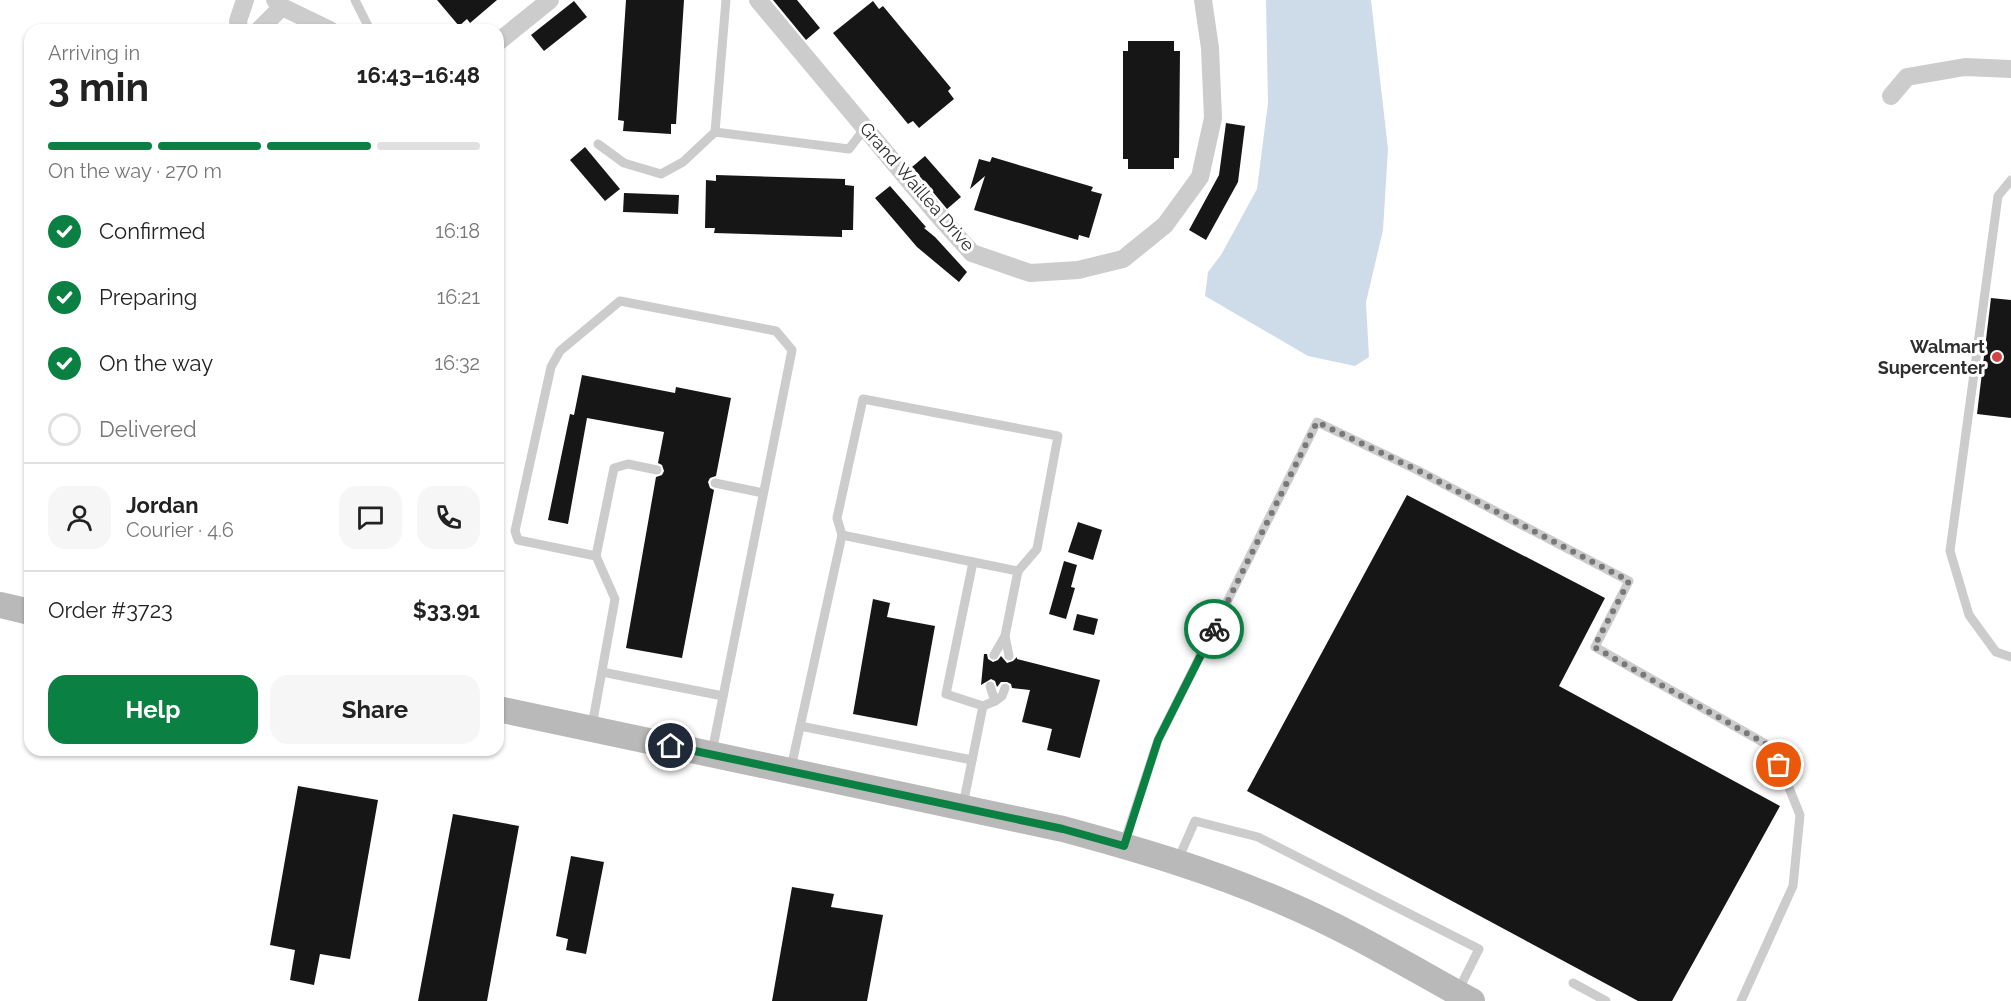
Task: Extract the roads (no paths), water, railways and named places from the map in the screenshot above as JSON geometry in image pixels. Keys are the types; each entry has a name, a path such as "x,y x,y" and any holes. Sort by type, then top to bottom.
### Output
{"main road":[{"path":"0,605 24,611"},
{"path":"504,710 1063,829 1124,846 1283,902 1365,941 1465,997"}],"street":[{"path":"504,37 550,0"},
{"name":"Grand Waillea Drive","path":"758,0 972,253 1030,273 1078,270 1123,259 1165,225 1200,177 1213,118 1210,48 1203,0"},
{"path":"244,1 258,24"},
{"path":"238,24 244,1"},
{"path":"264,24 279,3 319,24"},
{"path":"1891,96 1907,77 1965,67 2011,69"}],"lane":[{"path":"355,0 367,24"},
{"path":"598,144 624,163 661,174 683,162 715,132 726,0"},
{"path":"715,132 849,148 865,128"},
{"path":"2011,180 1998,196 1950,551 1969,615 1996,652 2011,657"},
{"path":"596,556 518,540 514,531 550,367 561,351 620,301 776,332 792,350 711,754"},
{"path":"790,771 842,535 837,518 863,399 1058,436 1037,549 1018,571 1005,636 994,655"},
{"path":"1124,846 1158,740 1317,422 1417,470 1629,581 1594,647 1773,748 1800,815 1793,886 1741,1001"},
{"path":"591,728 615,599 596,556 614,468 628,464 657,470"},
{"path":"715,483 763,493"},
{"path":"842,535 1018,571"},
{"path":"974,562 946,694 983,706 1002,696 1005,688"},
{"path":"1005,636 1010,656"},
{"path":"602,672 723,696"},
{"path":"990,686 994,701"},
{"path":"962,808 983,706"},
{"path":"800,726 972,760"},
{"path":"1177,863 1195,821 1258,837 1479,950 1465,997"},
{"path":"1573,983 1606,1001"}],"water":[{"path":"1266,0 1371,0 1388,149 1383,230 1366,302 1369,357 1355,366 1308,356 1205,296 1208,272 1221,255 1257,189 1268,103"}],"place":[{"name":"Walmart Supercenter","path":"1997,357"}]}
